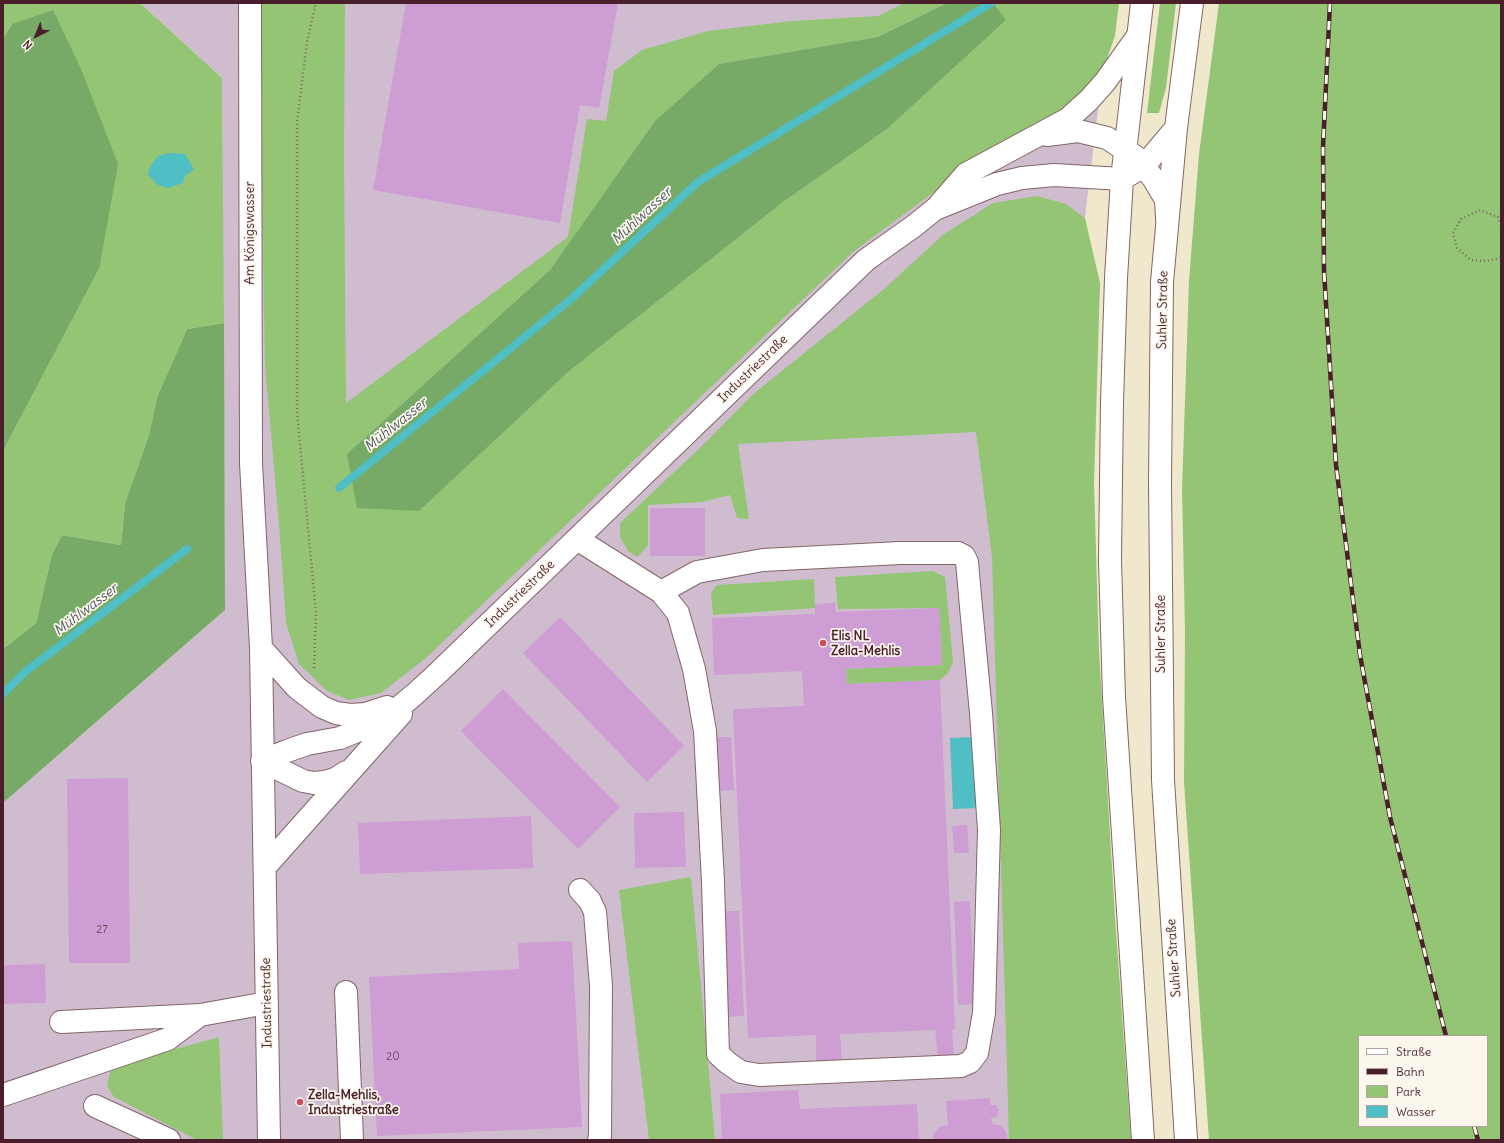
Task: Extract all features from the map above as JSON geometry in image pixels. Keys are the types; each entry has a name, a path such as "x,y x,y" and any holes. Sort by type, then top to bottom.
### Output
{"street":[{"name":"Am Königswasser","path":"250,3 250,463"},
{"path":"1142,3 1122,179 1116,278 1112,387 1110,560 1115,705 1143,1140"},
{"name":"Suhler Straße","path":"1186,1140 1162,780 1160,482 1162,282 1176,128 1192,3"},
{"path":"935,209 966,174 1068,119 1089,100 1105,82 1137,37"},
{"path":"1122,179 1144,166 1176,128"},
{"path":"1037,136 1078,131 1107,138 1136,157 1144,166 1166,200 1167,227"},
{"name":"Industriestraße","path":"262,761 307,744 340,738 367,727 397,709 439,672 866,260 935,209 997,184 1022,178 1054,175 1122,179"},
{"name":"Industriestraße","path":"250,463 260,648 269,1140"},
{"path":"577,539 661,592 678,613 694,669 705,731 713,882 718,1054 741,1072 759,1076 961,1066 970,1062 978,1053 984,1013 989,830 982,721 967,562 964,556 958,553 900,553 763,560 697,572 661,592"},
{"name":"Industriestraße","path":"260,648 297,688 311,700 336,713 350,715 366,714 393,704 419,688 439,672"},
{"name":"Industriestraße","path":"264,867 439,672"},
{"name":"Industriestraße","path":"262,761 303,781 314,783 335,779 354,768"},
{"path":"580,890 590,901 595,912 601,986 600,1136 598,1140"},
{"path":"346,992 352,1140"},
{"path":"61,1022 200,1015 267,1003"},
{"path":"3,1096 168,1039 200,1015"},
{"path":"95,1106 169,1140"}],"path":[{"path":"314,675 316,613 296,412 297,122 307,42 316,3"},
{"path":"1501,225 1498,217 1480,210 1461,219 1453,233 1457,248 1470,260 1486,261 1501,258"}],"shaded area":[{"path":"140,3 1111,3 1024,721 1043,1140 3,1140 3,803 225,610 222,78"}],"green space":[{"path":"3,3 140,3 222,78 224,323 187,329 157,397 149,435 125,503 121,545 62,535 52,554 36,623 3,649 3,451 99,269 12,24 3,39"},
{"path":"262,3 345,3 344,157 346,403 568,237 587,119 606,121 614,71 642,50 708,31 792,21 878,16 904,3 947,3 878,37 719,64 655,121 550,270 347,454 419,511 568,372 783,202 887,129 1006,20 993,3 1119,3 1115,36 1102,73 1071,113 980,158 853,252 426,658 381,693 349,700 327,691 299,664 286,623 265,366 260,88"},
{"path":"947,3 993,3 1006,20 887,129 783,202 568,372 419,511 357,508 347,454 550,270 655,121 719,64 878,37"},
{"path":"1160,3 1176,3 1166,88 1159,113 1147,113"},
{"path":"1219,3 1501,3 1501,1140 1209,1140 1184,782 1185,630 1182,490 1189,281 1199,154"},
{"path":"53,10 81,69 118,164 99,269 3,451 3,39 12,24"},
{"path":"1037,196 1066,204 1085,218 1100,283 1094,483 1099,651 1115,917 1131,1140 1009,1140 992,557 976,432 738,444 749,519 737,518 730,495 702,502 648,505 648,546 637,557 628,551 620,537 620,523 703,445 752,395 884,289 944,234 993,203"},
{"path":"224,323 225,610 3,803 3,649 36,623 52,554 62,535 121,545 125,503 149,435 157,397 187,329"},
{"path":"933,571 945,577 953,662 948,673 940,680 847,684 846,669 942,665 939,608 838,609 835,577"},
{"path":"814,579 815,608 713,615 711,593 717,585"},
{"path":"691,877 715,1140 649,1140 619,890"},
{"path":"219,1037 223,1140 197,1140 114,1097 107,1086 111,1067"}],"water":[{"path":"170,153 185,154 194,169 185,176 183,183 168,188 158,185 148,175 150,167 158,156"},
{"path":"974,737 977,808 953,809 950,738"}],"building":[{"path":"406,3 618,3 599,108 580,105 560,223 373,190"},
{"path":"650,508 705,508 705,556 650,556"},
{"path":"835,603 836,612 939,608 942,665 846,669 847,684 940,680 955,1029 952,1030 954,1055 938,1056 935,1030 840,1034 842,1062 816,1063 816,1035 748,1038 733,709 804,706 802,671 714,675 712,618 815,614 815,604"},
{"path":"560,617 684,746 647,782 523,653"},
{"path":"503,689 620,807 578,849 461,731"},
{"path":"713,737 731,737 734,790 716,791"},
{"path":"128,778 130,963 69,963 67,779"},
{"path":"684,812 686,867 635,868 634,813"},
{"path":"531,816 533,868 360,874 358,823"},
{"path":"967,825 969,853 954,853 952,826"},
{"path":"970,901 975,1004 958,1005 954,902"},
{"path":"721,911 739,911 744,1016 726,1017"},
{"path":"572,941 582,1127 377,1136 369,977 519,969 518,943"},
{"path":"45,964 46,1003 3,1004 3,965"},
{"path":"798,1090 800,1109 917,1104 919,1140 722,1140 720,1094"},
{"path":"990,1098 990,1105 996,1105 999,1110 997,1116 991,1118 992,1124 1002,1126 1007,1134 1007,1140 933,1140 933,1135 938,1128 948,1125 946,1101"}],"waterway":[{"name":"Mühlwasser","path":"339,488 570,300 698,182 991,3"},
{"name":"Mühlwasser","path":"3,694 25,672 187,549"}],"railway":[{"path":"1330,3 1323,147 1324,271 1336,465 1360,655 1390,817 1446,1035"},
{"path":"1474,1127 1478,1140"}],"place":[{"name":"Elis NL Zella-Mehlis","path":"823,643"},
{"name":"Zella-Mehlis, Industriestraße","path":"300,1102"}]}
